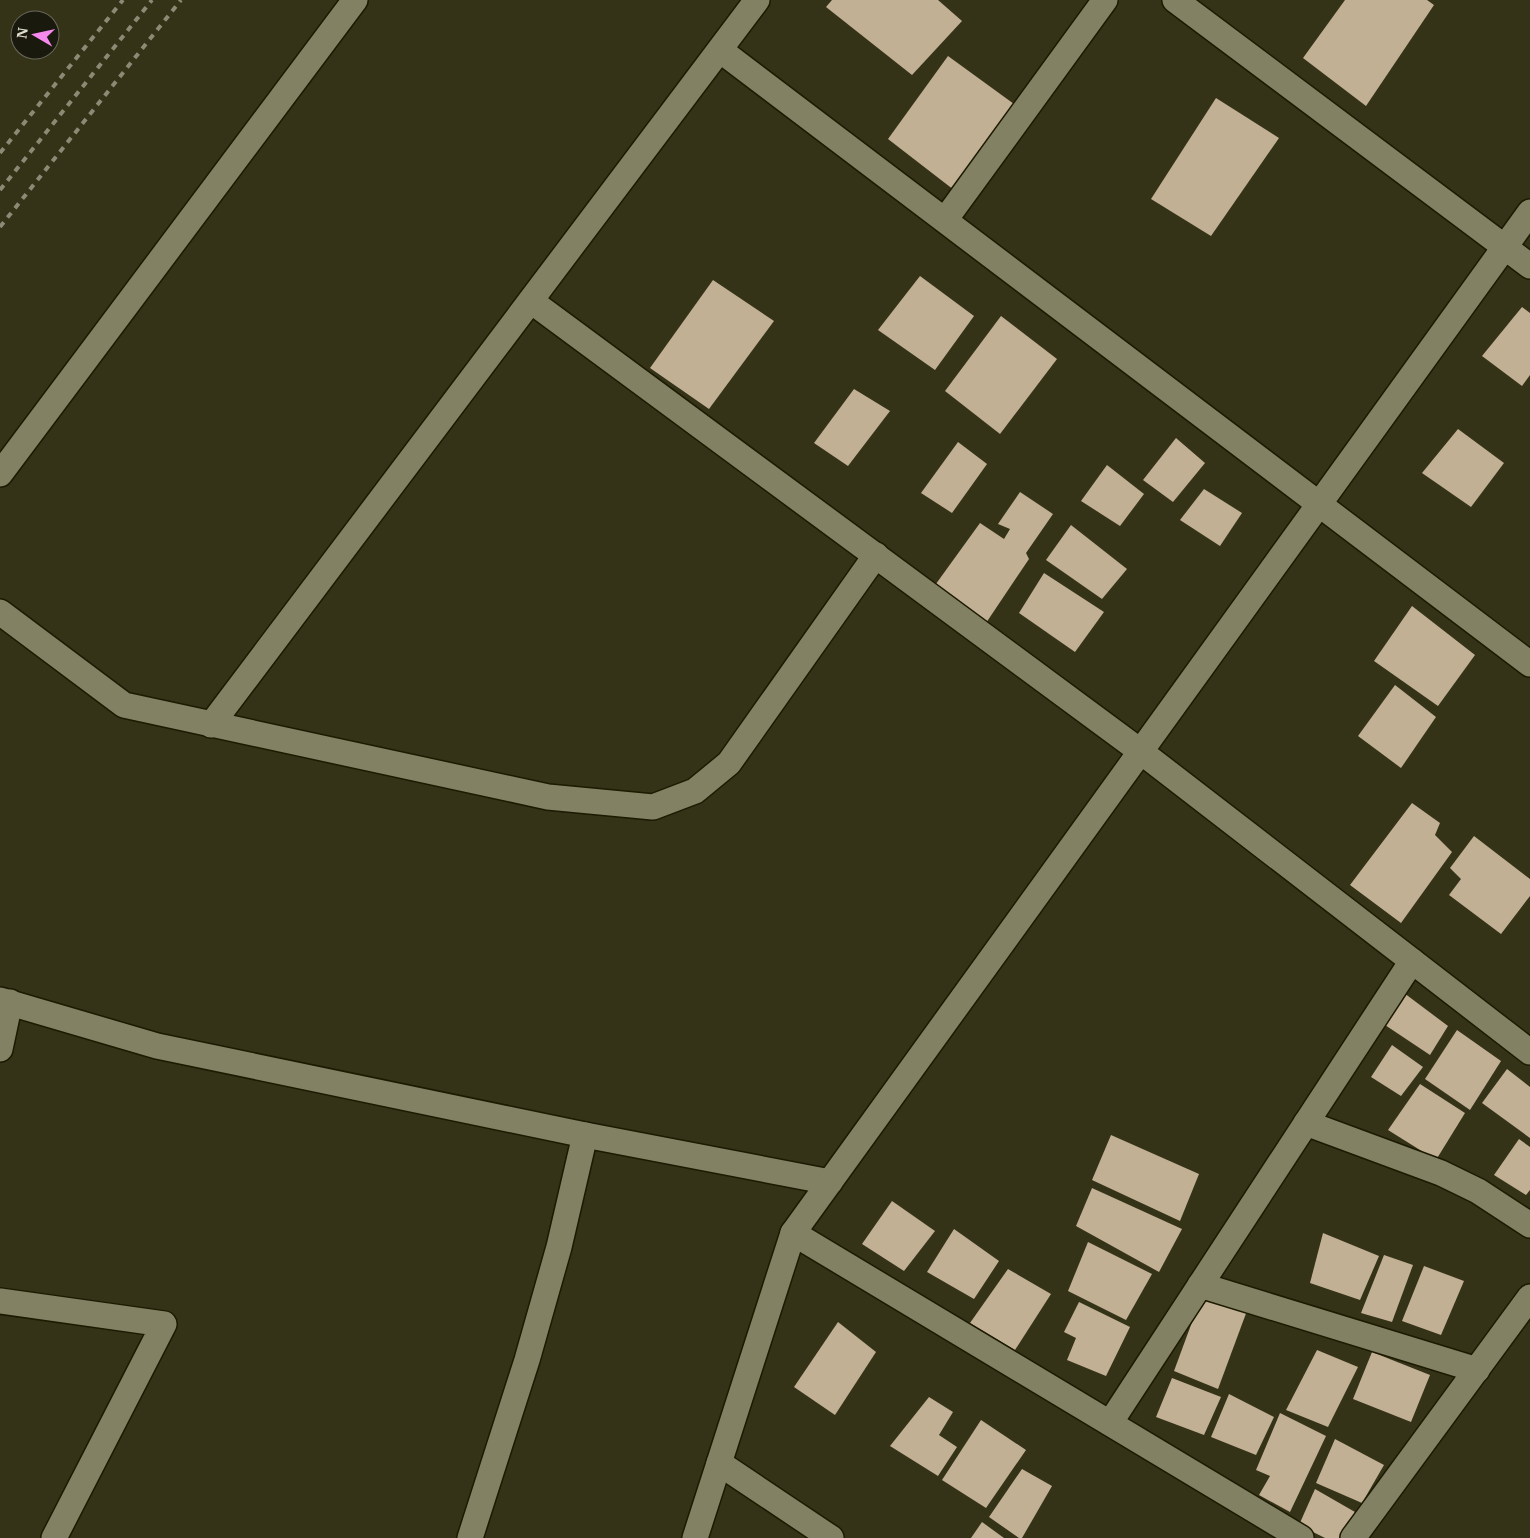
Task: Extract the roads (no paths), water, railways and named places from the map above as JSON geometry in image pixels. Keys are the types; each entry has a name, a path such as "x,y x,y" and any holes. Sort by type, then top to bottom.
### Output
{"street":[{"path":"0,474 355,0"},
{"path":"211,725 757,0"},
{"path":"945,220 1105,0"},
{"path":"1175,0 1530,266"},
{"path":"720,50 1530,664"},
{"path":"695,1538 793,1233 1530,212"},
{"path":"531,301 1140,752 1530,1052"},
{"path":"0,612 124,705 548,797 653,807 695,791 729,763 876,555"},
{"path":"1110,1423 1412,961"},
{"path":"0,1049 5,1001 157,1046 585,1135 830,1182"},
{"path":"1306,1123 1454,1179 1478,1191 1530,1226"},
{"path":"470,1538 527,1360 559,1247 585,1135"},
{"path":"793,1233 1301,1538"},
{"path":"1200,1286 1477,1370"},
{"path":"1353,1538 1530,1297"},
{"path":"0,1301 164,1324 54,1538"},
{"path":"719,1463 831,1538"}],"railway":[{"path":"0,153 123,0"},
{"path":"0,190 152,0"},
{"path":"0,227 181,0"}]}
